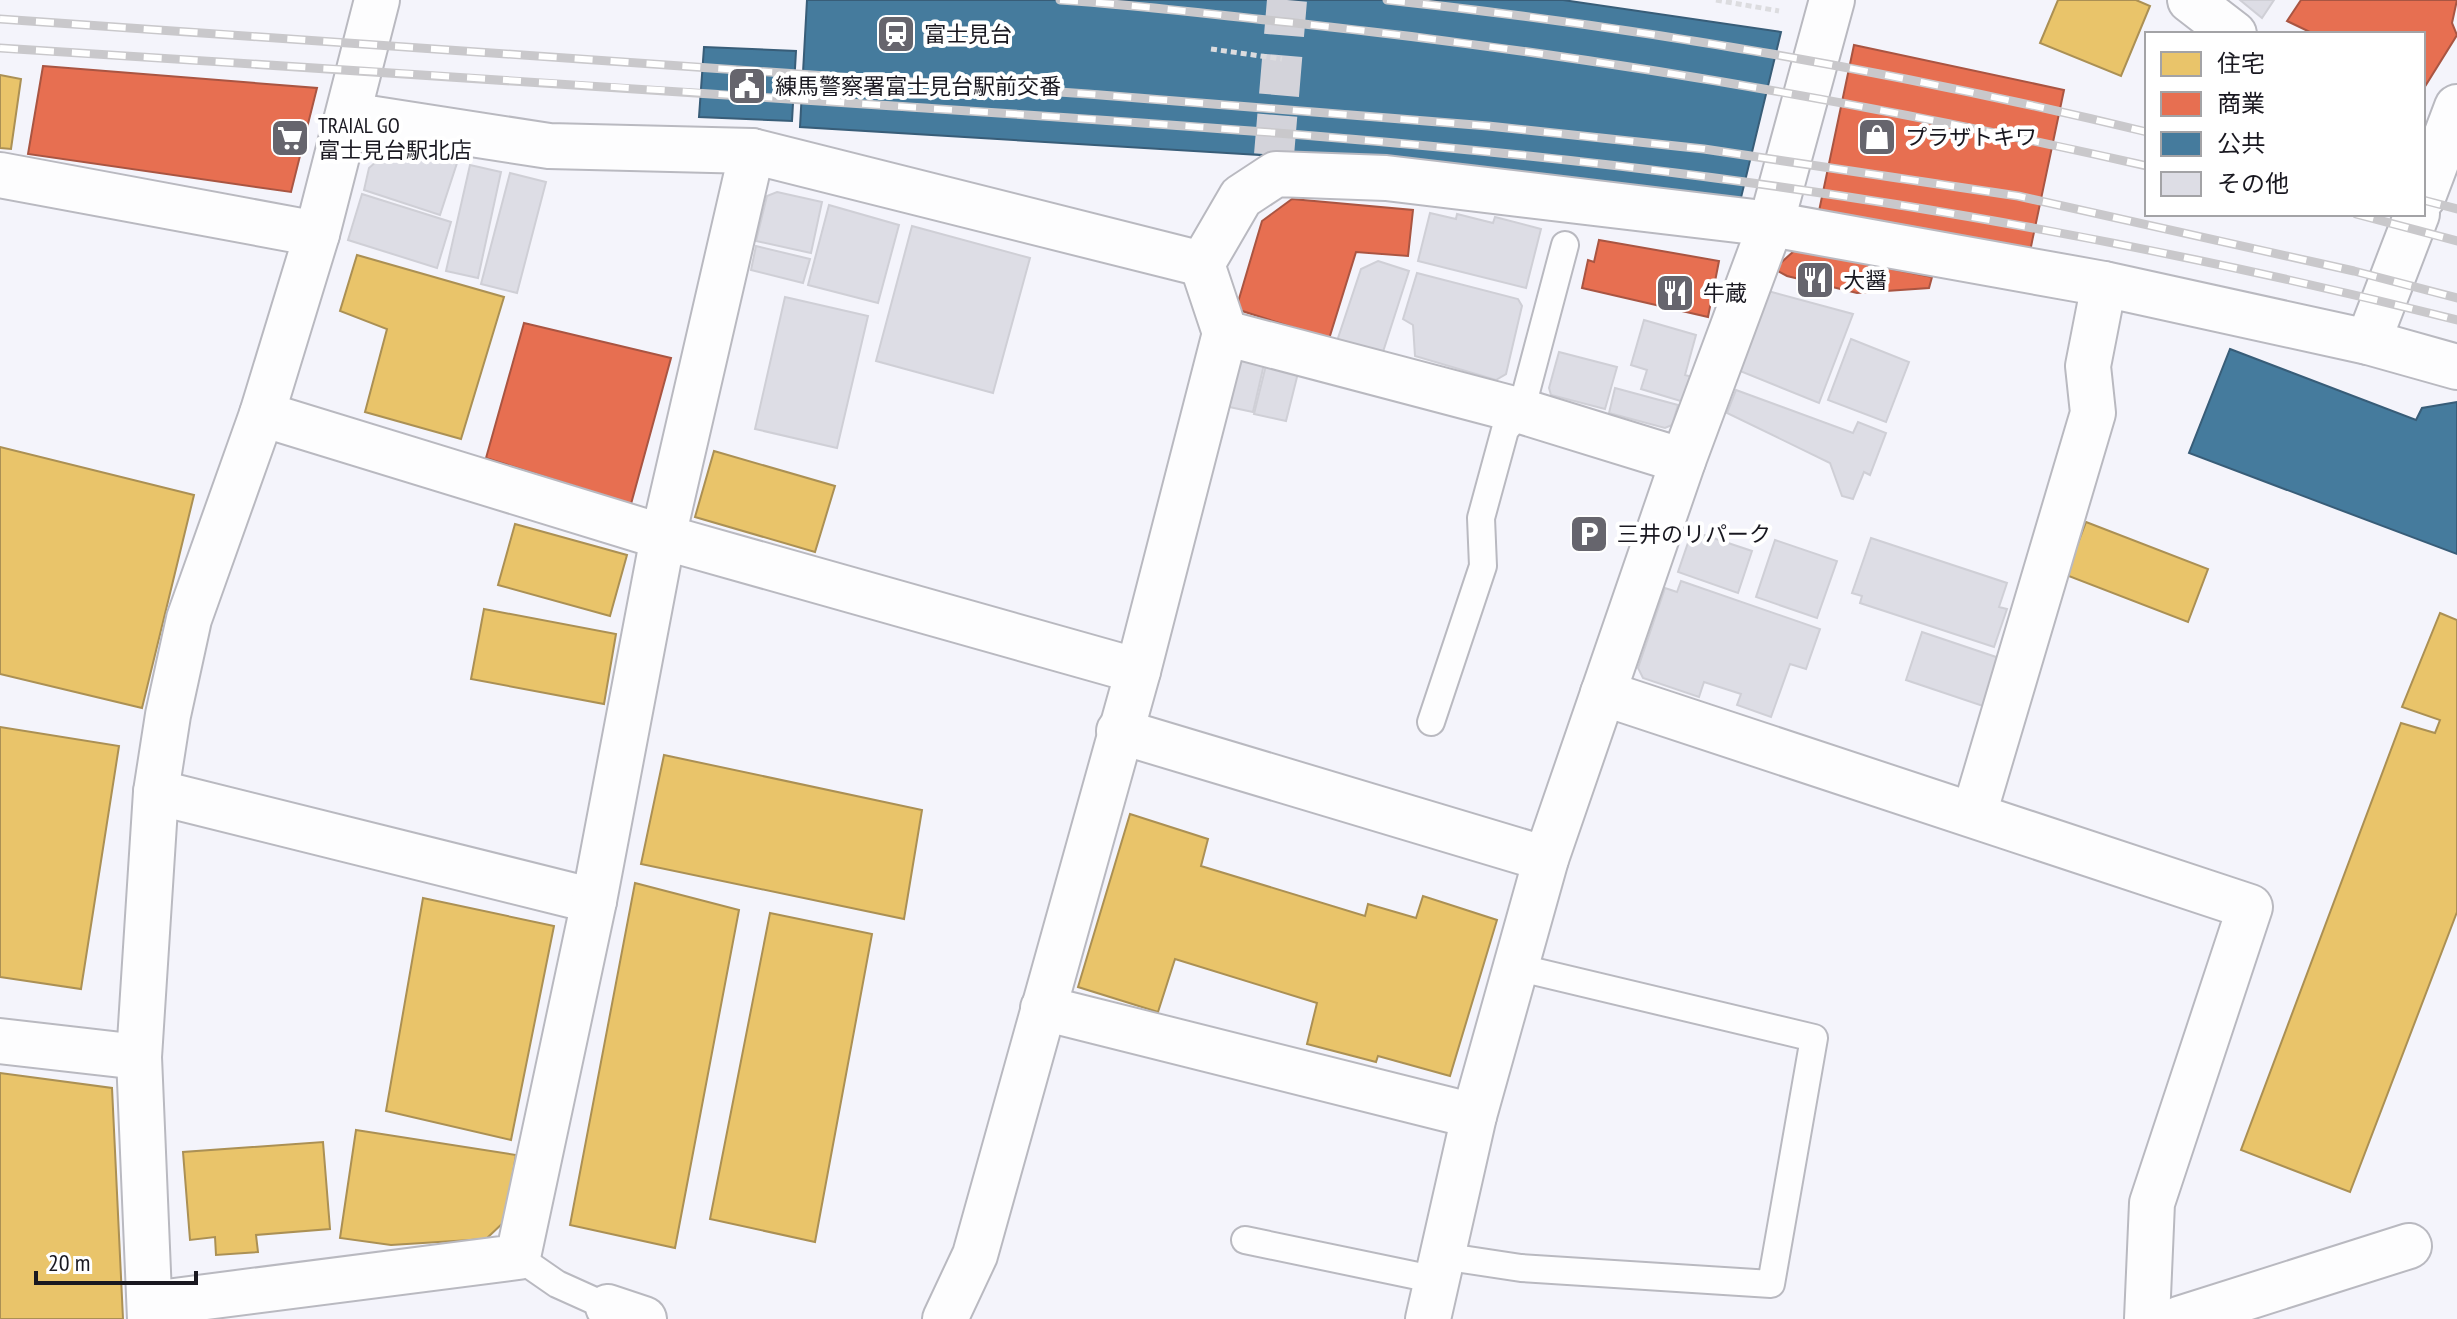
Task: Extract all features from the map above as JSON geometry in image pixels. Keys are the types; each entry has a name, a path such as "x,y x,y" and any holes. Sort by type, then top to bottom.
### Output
{"street":[{"path":"377,0 317,234 262,414 189,619 156,792 139,1057 150,1312 518,1257 594,901 663,537 752,151"},
{"path":"2190,0 2231,32"},
{"path":"1436,1285 1474,1116 1546,859 1683,461 1771,224 1830,10"},
{"path":"349,115 549,146 752,151 1202,264"},
{"path":"2425,191 2446,126"},
{"path":"945,1319 975,1255 1138,671 1225,333 1202,264 1241,197 1276,174 1293,172 1386,178 1771,224 2104,284 2368,342 2457,367"},
{"path":"0,175 317,234"},
{"path":"2368,342 2416,216"},
{"path":"1974,814 2093,413 2088,366 2104,284"},
{"path":"1225,333 1521,411 1683,461"},
{"path":"262,414 663,537 1138,671"},
{"path":"1603,693 2250,907 2152,1203 2147,1319"},
{"path":"1119,731 1546,859"},
{"path":"156,792 594,901"},
{"path":"1043,1008 1474,1116"},
{"path":"0,1041 139,1057"},
{"path":"2179,1319 2409,1246"}],"lane":[{"path":"1431,722 1483,566 1481,518 1505,430 1521,411 1565,245"},
{"path":"1245,1240 1436,1285 1521,1268 1771,1284 1814,1038 1516,967"},
{"path":"518,1257 557,1284 626,1313"}],"path":[{"path":"1716,0 1830,10"},
{"path":"1211,49 1282,59"}],"building: 住宅":[{"path":"2058,0 2136,0 2150,6 2121,76 2040,43"},
{"path":"0,75 21,79 11,149 0,148"},
{"path":"357,255 504,297 461,439 365,412 387,329 340,311"},
{"path":"0,447 194,495 142,708 0,674"},
{"path":"714,451 835,486 815,552 695,517"},
{"path":"2086,522 2208,569 2188,622 2066,575"},
{"path":"515,524 627,555 610,616 498,585"},
{"path":"484,609 616,634 604,704 471,679"},
{"path":"2440,613 2457,620 2457,912 2350,1192 2241,1150 2401,723 2435,733 2440,720 2402,707"},
{"path":"0,727 119,746 81,989 0,977"},
{"path":"664,755 922,810 904,919 641,864"},
{"path":"1130,814 1208,839 1201,866 1365,916 1368,904 1416,918 1423,896 1497,920 1450,1076 1378,1056 1376,1062 1307,1044 1317,1003 1175,959 1158,1012 1078,987"},
{"path":"635,883 739,910 675,1248 570,1225"},
{"path":"423,898 554,926 511,1140 386,1111"},
{"path":"770,913 872,934 815,1242 710,1219"},
{"path":"0,1073 112,1088 123,1319 0,1319"},
{"path":"356,1130 516,1155 505,1221 486,1239 391,1245 340,1238"},
{"path":"323,1142 330,1229 256,1235 258,1252 216,1255 215,1237 190,1240 183,1152"}],"building: 商業":[{"path":"2301,0 2457,0 2452,23 2457,35 2425,86 2425,32 2310,32 2287,21"},
{"path":"1854,45 2064,90 2029,256 1819,211"},
{"path":"43,66 317,88 291,192 28,154"},
{"path":"1292,199 1413,210 1408,256 1356,252 1329,339 1236,309 1262,221"},
{"path":"1599,240 1719,261 1708,317 1582,288 1588,260 1594,262"},
{"path":"1795,250 1932,277 1929,288 1857,293 1787,276 1774,269"},
{"path":"524,323 671,358 631,504 486,458"}],"building: 公共":[{"path":"807,0 1563,0 1781,32 1739,206 1424,165 800,127"},
{"path":"704,47 796,51 792,121 699,117"},
{"path":"2230,349 2416,420 2422,408 2457,402 2457,554 2189,453"}],"building: その他":[{"path":"2240,0 2274,0 2262,18"},
{"path":"387,152 457,163 440,215 364,190 369,168"},
{"path":"470,165 501,172 478,278 446,271"},
{"path":"510,173 546,182 517,293 481,284"},
{"path":"777,192 822,202 811,253 756,241 767,196"},
{"path":"362,194 451,222 437,268 348,240"},
{"path":"829,205 899,225 878,303 808,285"},
{"path":"1430,213 1456,219 1457,214 1493,223 1495,217 1541,229 1526,288 1418,261"},
{"path":"912,226 1030,258 993,393 876,361"},
{"path":"756,246 810,259 803,283 751,270"},
{"path":"1378,261 1409,271 1382,355 1337,341 1361,269"},
{"path":"1417,273 1518,299 1522,306 1506,374 1496,380 1415,356 1413,325 1403,319"},
{"path":"1768,291 1853,314 1819,403 1740,371"},
{"path":"785,297 868,316 837,448 755,429"},
{"path":"1644,320 1696,335 1685,375 1692,377 1684,402 1641,389 1647,370 1631,365"},
{"path":"1851,339 1909,362 1886,422 1828,400"},
{"path":"1559,352 1617,367 1605,409 1551,395 1549,388"},
{"path":"1240,354 1265,360 1253,412 1220,405"},
{"path":"1267,361 1299,369 1286,421 1254,414"},
{"path":"1615,388 1678,405 1672,425 1665,428 1609,413"},
{"path":"1736,390 1853,433 1858,422 1886,433 1870,475 1864,472 1853,499 1842,496 1830,463 1727,413"},
{"path":"1692,531 1752,551 1738,593 1678,572"},
{"path":"1871,538 2007,583 1999,607 2007,609 1994,647 1860,603 1862,596 1852,593"},
{"path":"1775,540 1837,561 1817,618 1756,597"},
{"path":"1681,581 1820,629 1806,669 1790,664 1771,717 1737,705 1741,694 1704,682 1699,697 1643,678 1638,668 1665,588 1677,592"},
{"path":"1922,632 1999,658 1983,706 1906,680"}],"tunnel":[{"path":"1274,155 1287,0"}],"railway":[{"path":"1060,0 1402,35 1617,65 1936,121 2145,166"},
{"path":"1387,0 1578,24 1769,54 1959,90 2145,132"},
{"path":"0,19 1088,94 1488,126 1704,149 2018,196 2354,271 2457,298"},
{"path":"0,48 1197,127 1399,143 1600,164 1795,189 1985,219 2175,255 2457,320"},
{"path":"2425,201 2457,209"},
{"path":"2363,216 2457,241"}],"place":[{"name":"富士見台","path":"896,34"},
{"name":"練馬警察署富士見台駅前交番","path":"747,86"},
{"name":"プラザトキワ","path":"1877,137"},
{"name":"TRAIAL GO 富士見台駅北店","path":"290,138"},
{"name":"大醤","path":"1815,280"},
{"name":"牛蔵","path":"1675,293"},
{"name":"三井のリパーク","path":"1589,534"}]}
